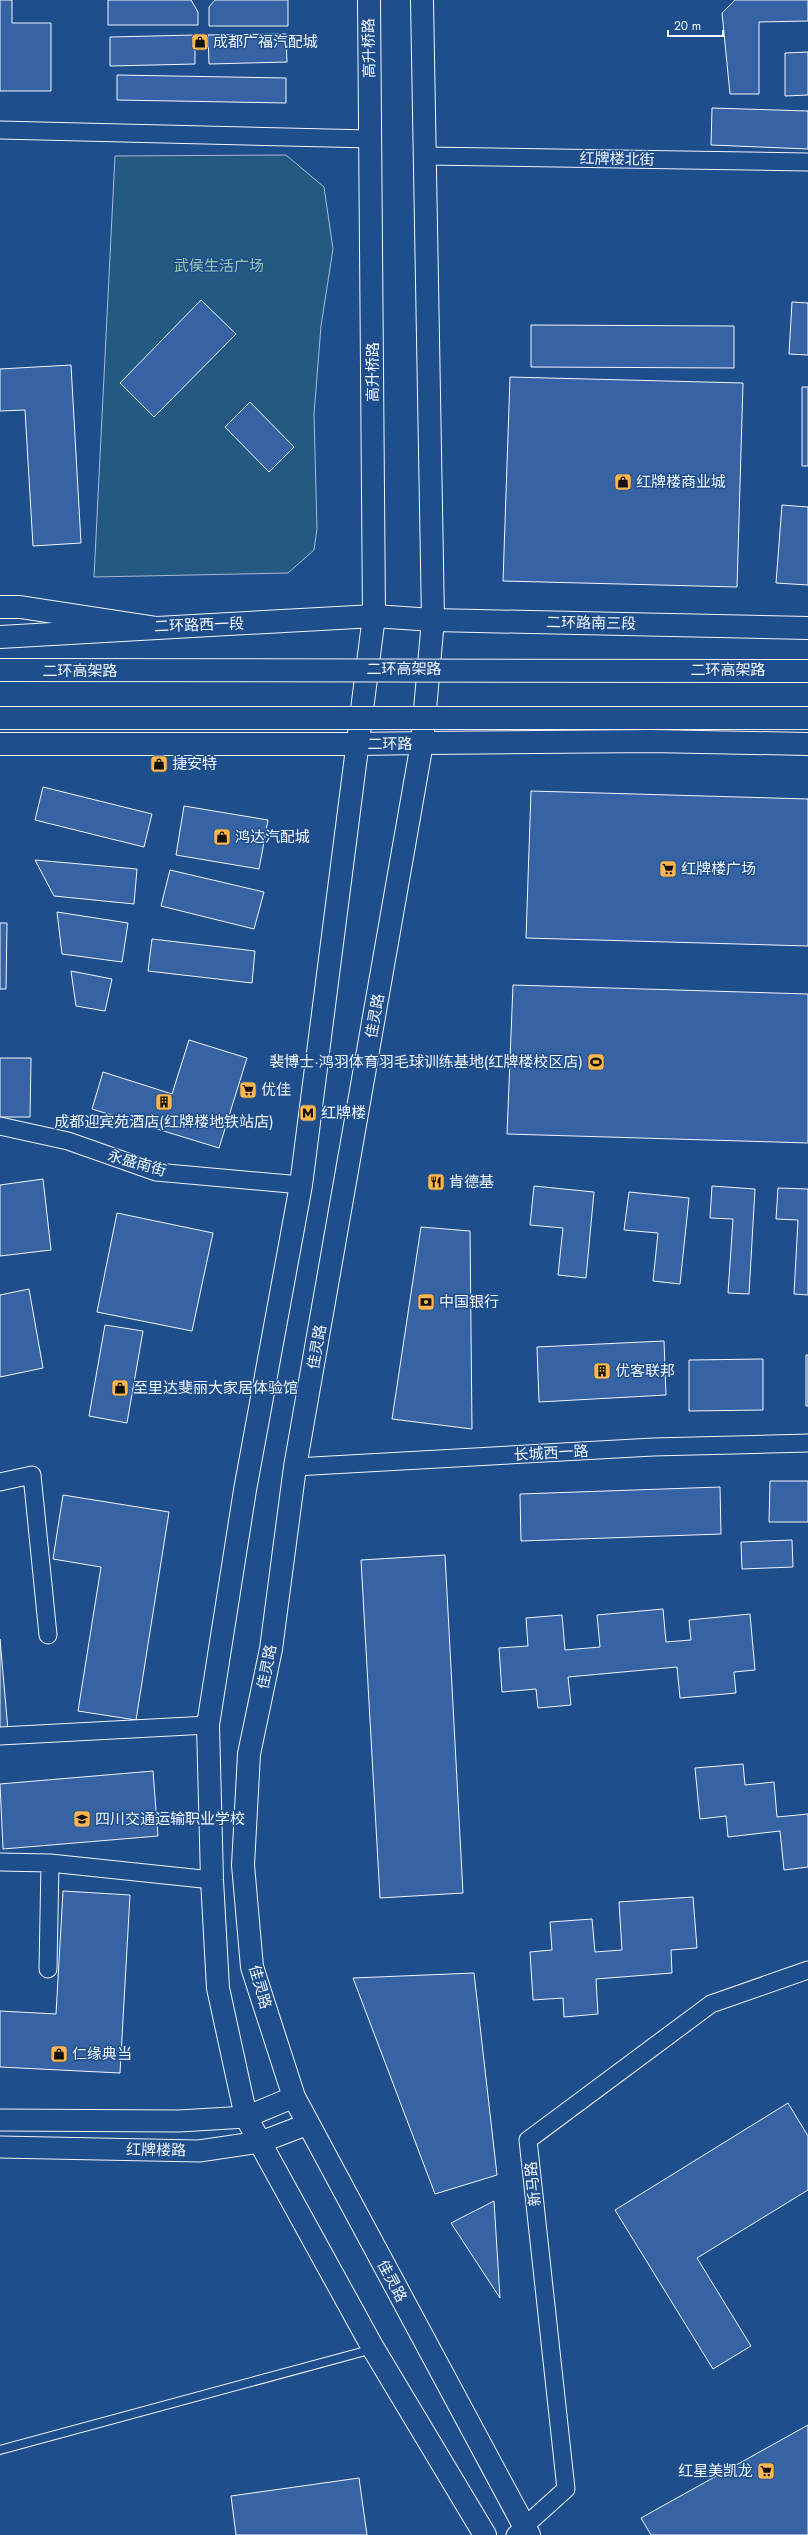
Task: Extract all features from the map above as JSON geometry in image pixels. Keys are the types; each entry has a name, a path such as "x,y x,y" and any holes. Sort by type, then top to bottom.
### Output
{"main road":[{"name":"高升桥路","path":"358,744 374,616 369,0"},
{"path":"422,0 426,156 433,620 422,744 651,741 808,744"},
{"name":"二环路西一段","path":"0,607 20,608 157,628 374,616"},
{"name":"二环路南三段","path":"374,616 433,620 808,628"},
{"path":"1,637 157,628"},
{"name":"二环高架路","path":"0,670 808,670"},
{"path":"0,718 808,718"},
{"path":"0,744 358,744 301,1185 245,1490 208,1725 212,1880 218,1988 246,2117 374,2348 485,2535"},
{"name":"二环路","path":"358,744 422,744"},
{"name":"佳灵路","path":"422,744 295,1467 271,1649 249,1754 243,1865 252,1967 294,2097 523,2532"}],"street":[{"path":"0,130 371,139"},
{"name":"红牌楼北街","path":"426,156 808,162"},
{"name":"永盛南街","path":"0,1126 68,1141 156,1172 301,1185"},
{"name":"长城西一路","path":"295,1467 653,1447 808,1443"},
{"path":"0,1482 32,1475 48,1635"},
{"path":"0,1736 208,1725"},
{"path":"0,1862 50,1863 212,1880"},
{"path":"48,1969 50,1863"},
{"name":"新马路","path":"523,2532 566,2489 528,2140 711,2004 808,1970"},
{"name":"红牌楼路","path":"0,2120 179,2121 246,2117 294,2097"},
{"name":"红牌楼路","path":"0,2147 198,2151 260,2142 308,2124"}],"lane":[{"path":"0,2450 374,2348"}],"green space":[{"name":"武侯生活广场","path":"286,155 324,187 333,249 321,326 314,414 317,529 314,550 288,573 94,577 115,156"}],"building":[{"path":"0,0 12,0 12,23 51,23 51,91 0,91"},
{"path":"108,0 191,0 198,12 198,25 108,25"},
{"path":"215,0 288,0 288,26 209,26 209,7"},
{"path":"735,0 808,0 808,21 759,22 759,94 730,94 722,13"},
{"path":"286,34 287,62 209,64 208,35"},
{"path":"195,35 195,64 110,66 110,37"},
{"path":"808,52 808,95 785,96 785,53"},
{"path":"117,75 286,78 286,103 117,100"},
{"path":"712,108 808,111 808,149 711,145"},
{"path":"201,300 236,334 154,417 120,383"},
{"path":"792,302 808,303 808,355 789,354"},
{"path":"531,325 734,326 734,368 531,367"},
{"path":"71,365 81,543 33,546 25,410 0,411 0,369"},
{"name":"红牌楼商业城","path":"510,377 743,383 737,587 503,581"},
{"path":"802,387 808,387 808,466 802,466"},
{"path":"250,402 294,447 269,472 225,427"},
{"path":"782,505 808,507 808,585 776,583"},
{"path":"43,787 152,814 144,847 35,820"},
{"name":"红牌楼广场","path":"531,791 808,799 808,946 526,938"},
{"name":"鸿达汽配城","path":"184,806 268,820 259,869 176,855"},
{"path":"35,860 137,869 134,904 54,896"},
{"path":"170,870 264,892 254,929 161,906"},
{"path":"57,912 128,923 122,962 62,954"},
{"path":"0,923 7,923 6,989 0,989"},
{"path":"152,939 255,951 252,983 148,971"},
{"path":"71,971 112,979 105,1011 76,1006"},
{"path":"513,985 808,994 808,1143 507,1134"},
{"name":"成都迎宾苑酒店(红牌楼地铁站店)","path":"189,1040 247,1058 219,1148 92,1109 103,1072 172,1094"},
{"path":"0,1058 31,1058 30,1117 0,1117"},
{"path":"43,1179 51,1250 0,1256 0,1185"},
{"path":"534,1186 594,1192 586,1278 558,1275 563,1228 530,1225"},
{"path":"712,1186 755,1189 749,1294 728,1293 733,1219 710,1218"},
{"path":"778,1188 808,1189 808,1295 794,1294 798,1220 776,1219"},
{"path":"629,1192 689,1198 680,1284 653,1281 658,1233 624,1230"},
{"path":"117,1213 213,1233 192,1331 97,1312"},
{"path":"421,1227 470,1231 472,1429 392,1419"},
{"path":"29,1289 43,1368 0,1377 0,1295"},
{"path":"105,1325 143,1331 127,1423 89,1416"},
{"name":"优客联邦","path":"664,1341 666,1395 539,1402 537,1347"},
{"path":"806,1355 808,1355 808,1406 806,1406"},
{"path":"763,1359 763,1410 689,1411 689,1360"},
{"path":"770,1481 808,1481 808,1522 769,1522"},
{"path":"720,1487 721,1534 521,1541 520,1494"},
{"path":"63,1495 169,1512 136,1720 78,1711 101,1567 53,1559"},
{"path":"792,1540 793,1567 742,1569 741,1542"},
{"path":"445,1555 463,1893 380,1898 361,1560"},
{"path":"663,1609 666,1642 691,1640 689,1620 750,1614 755,1670 734,1672 736,1693 680,1698 677,1667 568,1677 571,1705 538,1708 536,1689 502,1692 499,1648 528,1646 526,1618 562,1615 565,1650 600,1647 597,1615"},
{"path":"0,1639 8,1730 0,1730"},
{"path":"743,1764 745,1785 774,1782 777,1817 808,1814 808,1867 784,1870 780,1831 728,1837 726,1816 700,1819 695,1768"},
{"path":"153,1771 158,1836 3,1849 0,1784"},
{"path":"63,1891 130,1895 120,2073 0,2067 0,2011 56,2014"},
{"path":"693,1897 697,1948 671,1950 672,1973 596,1979 598,2014 564,2017 563,1998 533,2000 530,1952 552,1950 550,1922 592,1919 595,1952 622,1950 619,1902"},
{"path":"474,1973 497,2175 435,2194 353,1978"},
{"path":"788,2103 808,2136 808,2190 697,2258 751,2346 713,2369 615,2210"},
{"path":"494,2201 500,2298 451,2223"},
{"name":"红星美凯龙","path":"808,2425 808,2535 651,2535 641,2518"},
{"path":"359,2478 367,2535 236,2535 231,2496"}],"place":[{"name":"成都广福汽配城","path":"200,42"},
{"name":"红牌楼商业城","path":"623,482"},
{"name":"捷安特","path":"159,764"},
{"name":"鸿达汽配城","path":"222,837"},
{"name":"红牌楼广场","path":"668,869"},
{"name":"裴博士·鸿羽体育羽毛球训练基地(红牌楼校区店)","path":"596,1062"},
{"name":"优佳","path":"248,1090"},
{"name":"成都迎宾苑酒店(红牌楼地铁站店)","path":"164,1102"},
{"name":"红牌楼","path":"308,1113"},
{"name":"肯德基","path":"436,1182"},
{"name":"中国银行","path":"426,1302"},
{"name":"优客联邦","path":"602,1371"},
{"name":"至里达斐丽大家居体验馆","path":"120,1388"},
{"name":"四川交通运输职业学校","path":"82,1819"},
{"name":"仁缘典当","path":"59,2054"},
{"name":"红星美凯龙","path":"766,2471"}]}
